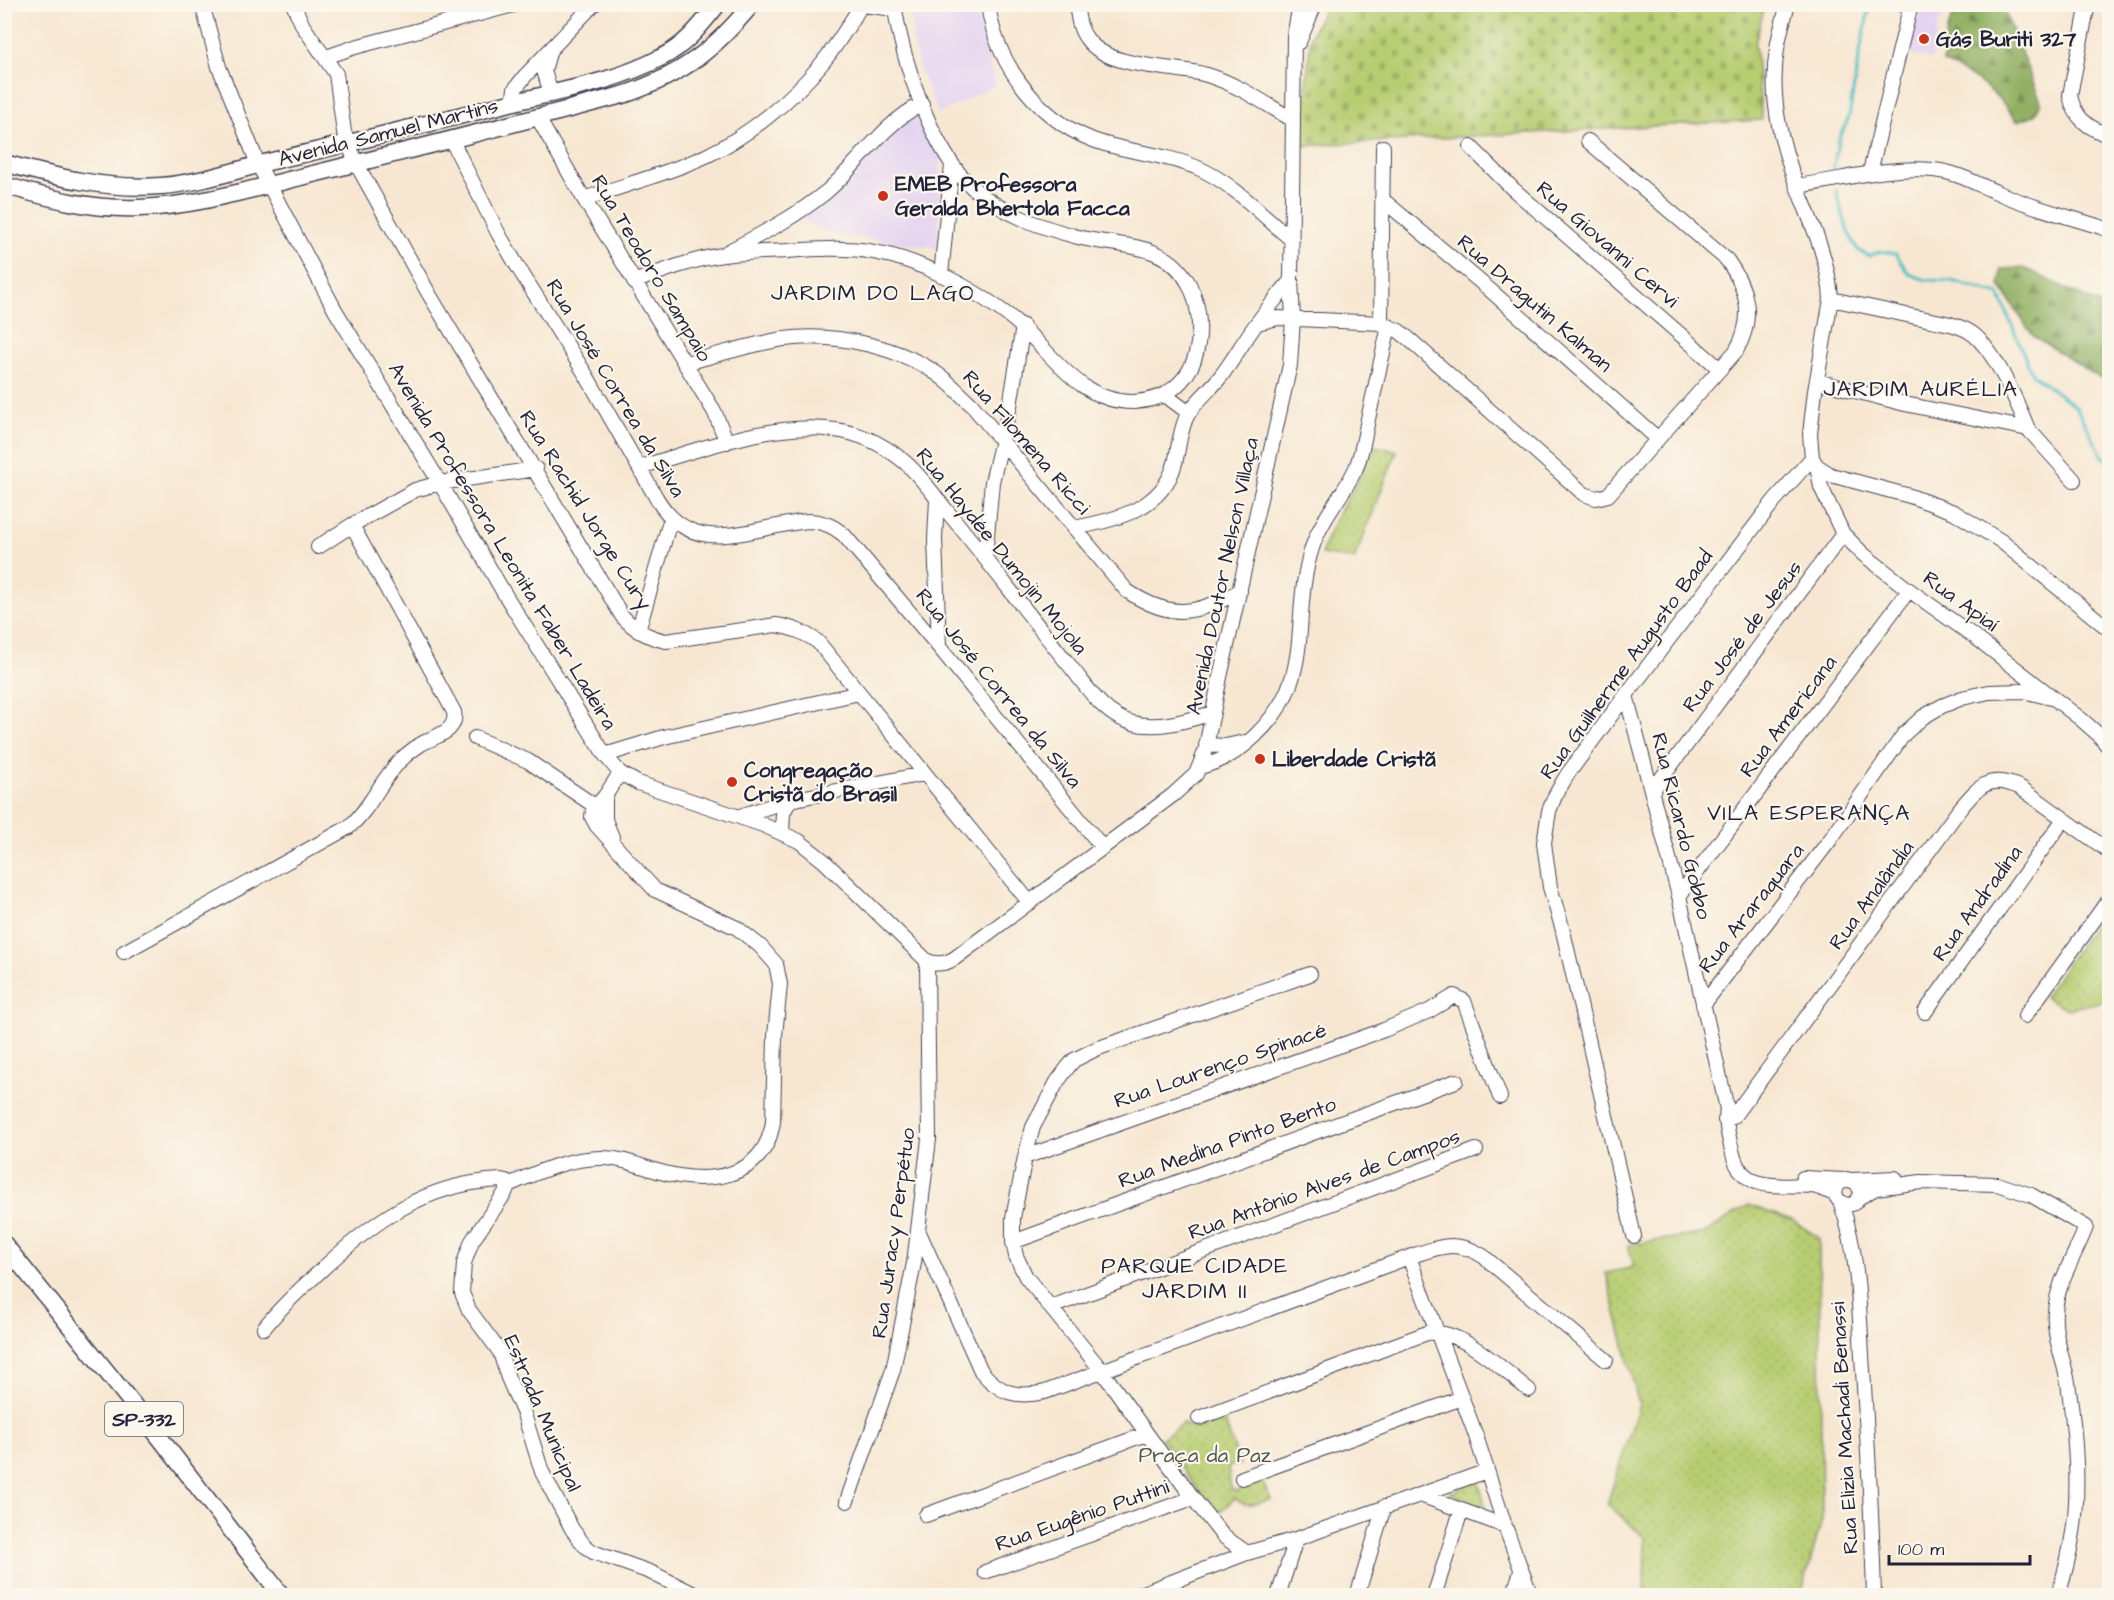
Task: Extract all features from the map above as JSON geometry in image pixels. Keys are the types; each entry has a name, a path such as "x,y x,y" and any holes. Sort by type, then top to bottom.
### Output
{"main road":[{"name":"Avenida Samuel Martins","path":"4,163 80,182 134,187 188,183 620,74 662,58 684,43 696,32 718,4"},
{"name":"Avenida Samuel Martins","path":"4,185 82,205 137,208 193,203 452,141 626,94 654,84 677,73 716,44 752,4"},
{"path":"551,93 557,113"},
{"path":"513,102 531,120"},
{"name":"SP-332","path":"4,1244 160,1438 282,1596"}],"street":[{"name":"Avenida Professora Leonita Faber Ladeira","path":"202,4 219,67 258,164 335,310 504,593 605,755 620,773 638,783 740,816 799,841 824,861 927,961"},
{"name":"Rua Rachid Jorge Cury","path":"293,4 303,26 326,57 338,81 342,121 356,163 433,301 536,469 616,606 638,631 655,639 676,641 776,625 792,627 818,642 1030,903"},
{"path":"988,4 995,35 1010,70 1025,90 1060,123 1090,140 1160,156 1199,168 1237,194 1292,240"},
{"path":"1076,4 1083,33 1095,48 1107,55 1134,63 1210,76 1293,120"},
{"path":"1293,4 1294,37"},
{"name":"Avenida Doutor Nelson Villaça","path":"927,961 938,964 950,962 1173,795 1187,783 1200,766 1290,365 1293,319 1291,280 1294,37 1300,4"},
{"name":"Avenida Doutor Nelson Villaça","path":"1294,52 1315,4"},
{"name":"Rua Apiaí","path":"1788,4 1777,49 1774,94 1779,131 1824,259 1831,299 1810,434 1821,487 1843,534 1863,554 2055,699 2099,735 2109,749"},
{"path":"1870,172 1911,4"},
{"path":"2088,4 2070,95 2073,106 2085,124 2109,136"},
{"path":"326,57 513,5"},
{"path":"584,199 688,164 726,145 774,110 824,61 862,5 894,7 907,66 922,104 952,165 985,198 1029,222 1079,237 1152,250 1177,265 1193,291 1199,315 1197,351 1188,374 1165,395 1138,402 1110,400 1097,396 1069,375 1023,326 987,301 941,275 874,252 842,248 720,255"},
{"path":"513,102 513,94 519,83 592,6"},
{"path":"549,53 544,71 551,93"},
{"path":"634,282 720,255 782,224 848,171 900,117 922,104"},
{"name":"Rua Teodoro Sampaio","path":"531,120 584,199 686,363 714,411 727,442"},
{"name":"Rua José Correa da Silva","path":"452,141 487,212 519,269 586,375 657,499 671,518 691,532 714,536 799,522 822,522 833,526 855,546 939,646 1103,848"},
{"path":"1257,323 1272,319 1293,319 1385,324 1409,339 1584,494 1608,495 1736,351 1747,325 1744,288 1727,260 1588,141"},
{"path":"1200,766 1225,759 1268,723 1280,706 1294,672 1299,652 1306,577 1312,548 1317,534 1349,480 1359,458 1385,324 1383,147"},
{"name":"Rua Giovanni Cervi","path":"1471,147 1513,189 1720,369"},
{"path":"941,275 952,165"},
{"path":"1797,186 1844,179 1870,172 1936,170 1957,174 2001,194 2109,230"},
{"name":"Rua Dragutin Kalman","path":"1383,199 1658,439"},
{"path":"1074,528 1128,514 1154,499 1164,489 1171,476 1189,413 1222,375 1257,323 1291,280"},
{"path":"1831,299 1938,322 1972,333 1983,344 1994,361 2013,394 2028,429 2074,480"},
{"path":"985,556 992,482 1010,406 1023,326"},
{"name":"Rua Filomena Ricci","path":"686,363 757,344 813,337 868,345 913,361 944,379 971,404 1127,591 1147,604 1163,610 1191,610 1220,602 1240,591"},
{"path":"1188,374 1205,396"},
{"path":"1817,381 1905,404 2028,429"},
{"path":"1165,395 1189,413"},
{"name":"Rua Haydée Dumojin Mojola","path":"640,467 727,442 777,431 804,428 837,430 885,447 903,460 937,499 985,556 1064,659 1111,713 1122,720 1149,726 1213,713"},
{"path":"1815,462 1831,475 1910,496 1954,512 2001,542 2109,630"},
{"name":"Rua Guilherme Augusto Baad","path":"1634,1236 1562,927 1550,887 1544,843 1549,811 1567,775 1626,695 1774,501 1815,462"},
{"path":"318,547 415,490 440,483 536,469"},
{"path":"937,499 935,539 939,646"},
{"path":"638,631 671,518"},
{"path":"124,952 268,870 343,831 364,813 402,758 446,731 453,724 454,712 352,525"},
{"name":"Rua José de Jesus","path":"1652,791 1843,534"},
{"name":"Rua Americana","path":"1679,896 1909,590"},
{"name":"Rua Araraquara","path":"1703,1005 1830,840 1904,734 1923,717 1962,698 1989,692 2024,691 2055,699"},
{"path":"605,755 664,737 859,693"},
{"name":"Rua Ricardo Gobbo","path":"1626,695 1679,896 1728,1116 1734,1159 1738,1168 1745,1175 1758,1177"},
{"path":"475,738 528,762 600,801"},
{"path":"1206,745 1226,746 1251,739"},
{"path":"264,1328 288,1300 347,1245 408,1205 451,1186 501,1180 506,1181 508,1185 550,1167 584,1159 603,1158 633,1162 671,1174 715,1177 730,1174 755,1161 761,1154 771,1135 773,1122 775,1036 780,984 776,964 760,946 737,928 655,890 622,854 604,820 600,801 620,773"},
{"path":"740,816 790,800 924,774"},
{"name":"Rua Analândia","path":"1728,1116 1977,788 1987,783 2008,782 2021,788 2109,852"},
{"path":"782,832 783,813 790,800"},
{"name":"Rua Andradina","path":"1924,1012 2064,819"},
{"path":"2025,1016 2109,898"},
{"name":"Rua Juracy Perpétuo","path":"847,1501 893,1370 904,1320 918,1230 929,1139 927,961"},
{"path":"1247,1553 1223,1536 1102,1371 1026,1277 1016,1256 1013,1242 1013,1218 1033,1127 1057,1082 1074,1060 1096,1049 1310,974"},
{"name":"Rua Lourenço Spinacé","path":"1025,1157 1373,1034 1429,1011 1451,997 1458,997 1464,1001 1500,1097"},
{"name":"Rua Medina Pinto Bento","path":"1013,1242 1456,1081"},
{"name":"Rua Antônio Alves de Campos","path":"1051,1307 1476,1150"},
{"path":"1758,1177 1848,1180 1904,1178 1921,1182"},
{"path":"1758,1177 1776,1185 1817,1187 1847,1200 1876,1188 1921,1182 1981,1182 2013,1188 2046,1203 2086,1227 2058,1293 2055,1311 2055,1327 2060,1355 2068,1380 2075,1444 2076,1484 2073,1535 2058,1596"},
{"path":"1847,1200 1837,1185 1848,1180"},
{"name":"Rua Elizia Machadi Benassi","path":"1848,1180 1860,1187 1847,1200 1847,1220 1854,1258 1870,1479 1875,1596"},
{"name":"Estrada Municipal","path":"508,1185 505,1193 472,1241 464,1263 462,1293 469,1310 500,1352 508,1378 525,1414 542,1472 572,1528 584,1545 593,1552 650,1572 698,1596"},
{"path":"918,1230 981,1371 995,1385 1015,1395 1045,1392 1440,1246 1459,1245 1470,1248 1483,1256 1606,1360"},
{"path":"1409,1257 1462,1398 1531,1596"},
{"path":"1199,1418 1436,1331 1460,1339 1529,1390"},
{"path":"1242,1478 1462,1398"},
{"path":"926,1515 1146,1434"},
{"path":"1135,1596 1247,1553 1296,1539 1487,1471"},
{"path":"1420,1495 1505,1526"},
{"name":"Rua Eugênio Puttini","path":"985,1572 1193,1498"},
{"path":"1357,1596 1384,1507"},
{"path":"1434,1596 1461,1511"},
{"path":"1278,1596 1296,1539"},
{"path":"1513,1596 1521,1571"}],"shaded area":[{"path":"909,5 974,5 995,85 939,114 920,71 913,40"},
{"name":"Gás Buriti 327","path":"1919,5 1950,5 1938,24 1932,59 1908,53"},
{"name":"EMEB Professora Geralda Bhertola Facca","path":"916,118 926,122 941,156 938,248 838,235 817,228 802,219 903,122"}],"green space":[{"path":"1326,5 1765,5 1755,44 1762,120 1300,146 1311,35"},
{"path":"1957,5 2002,5 2041,102 2035,115 2017,121 1985,86 1966,73 1943,62 1947,31"},
{"path":"2024,268 2109,309 2109,384 2033,336 2000,286 2001,269"},
{"path":"1370,445 1397,451 1354,560 1321,554 1334,522 1361,474"},
{"path":"2109,903 2109,1000 2068,1009 2044,997"},
{"path":"1748,1205 1792,1220 1819,1238 1822,1520 1801,1595 1644,1595 1645,1538 1607,1504 1639,1405 1606,1273 1634,1267 1628,1245 1705,1233"},
{"name":"Praça da Paz","path":"1223,1416 1240,1464 1228,1467 1231,1489 1236,1492 1253,1478 1260,1478 1271,1499 1257,1504 1244,1504 1235,1498 1216,1516 1161,1439 1184,1423 1195,1429 1208,1425"},
{"path":"1478,1479 1486,1509 1450,1493"}],"waterway":[{"path":"1833,170 1839,139 1849,117 1870,4"},
{"path":"1836,190 1848,232 1858,250 1869,256 1881,251 1896,254 1909,274 1926,280 1951,281 1999,294 2032,374 2076,407 2103,457 2110,461"}],"place":[{"name":"Gás Buriti 327","path":"1924,39"},
{"name":"EMEB Professora Geralda Bhertola Facca","path":"883,196"},
{"name":"Liberdade Cristã","path":"1260,759"},
{"name":"Congregação Cristã do Brasil","path":"732,782"}],"district":[{"name":"JARDIM DO LAGO","path":"873,292"},
{"name":"JARDIM AURÉLIA","path":"1921,388"},
{"name":"VILA ESPERANÇA","path":"1809,812"},
{"name":"PARQUE CIDADE JARDIM II","path":"1195,1278"}]}
